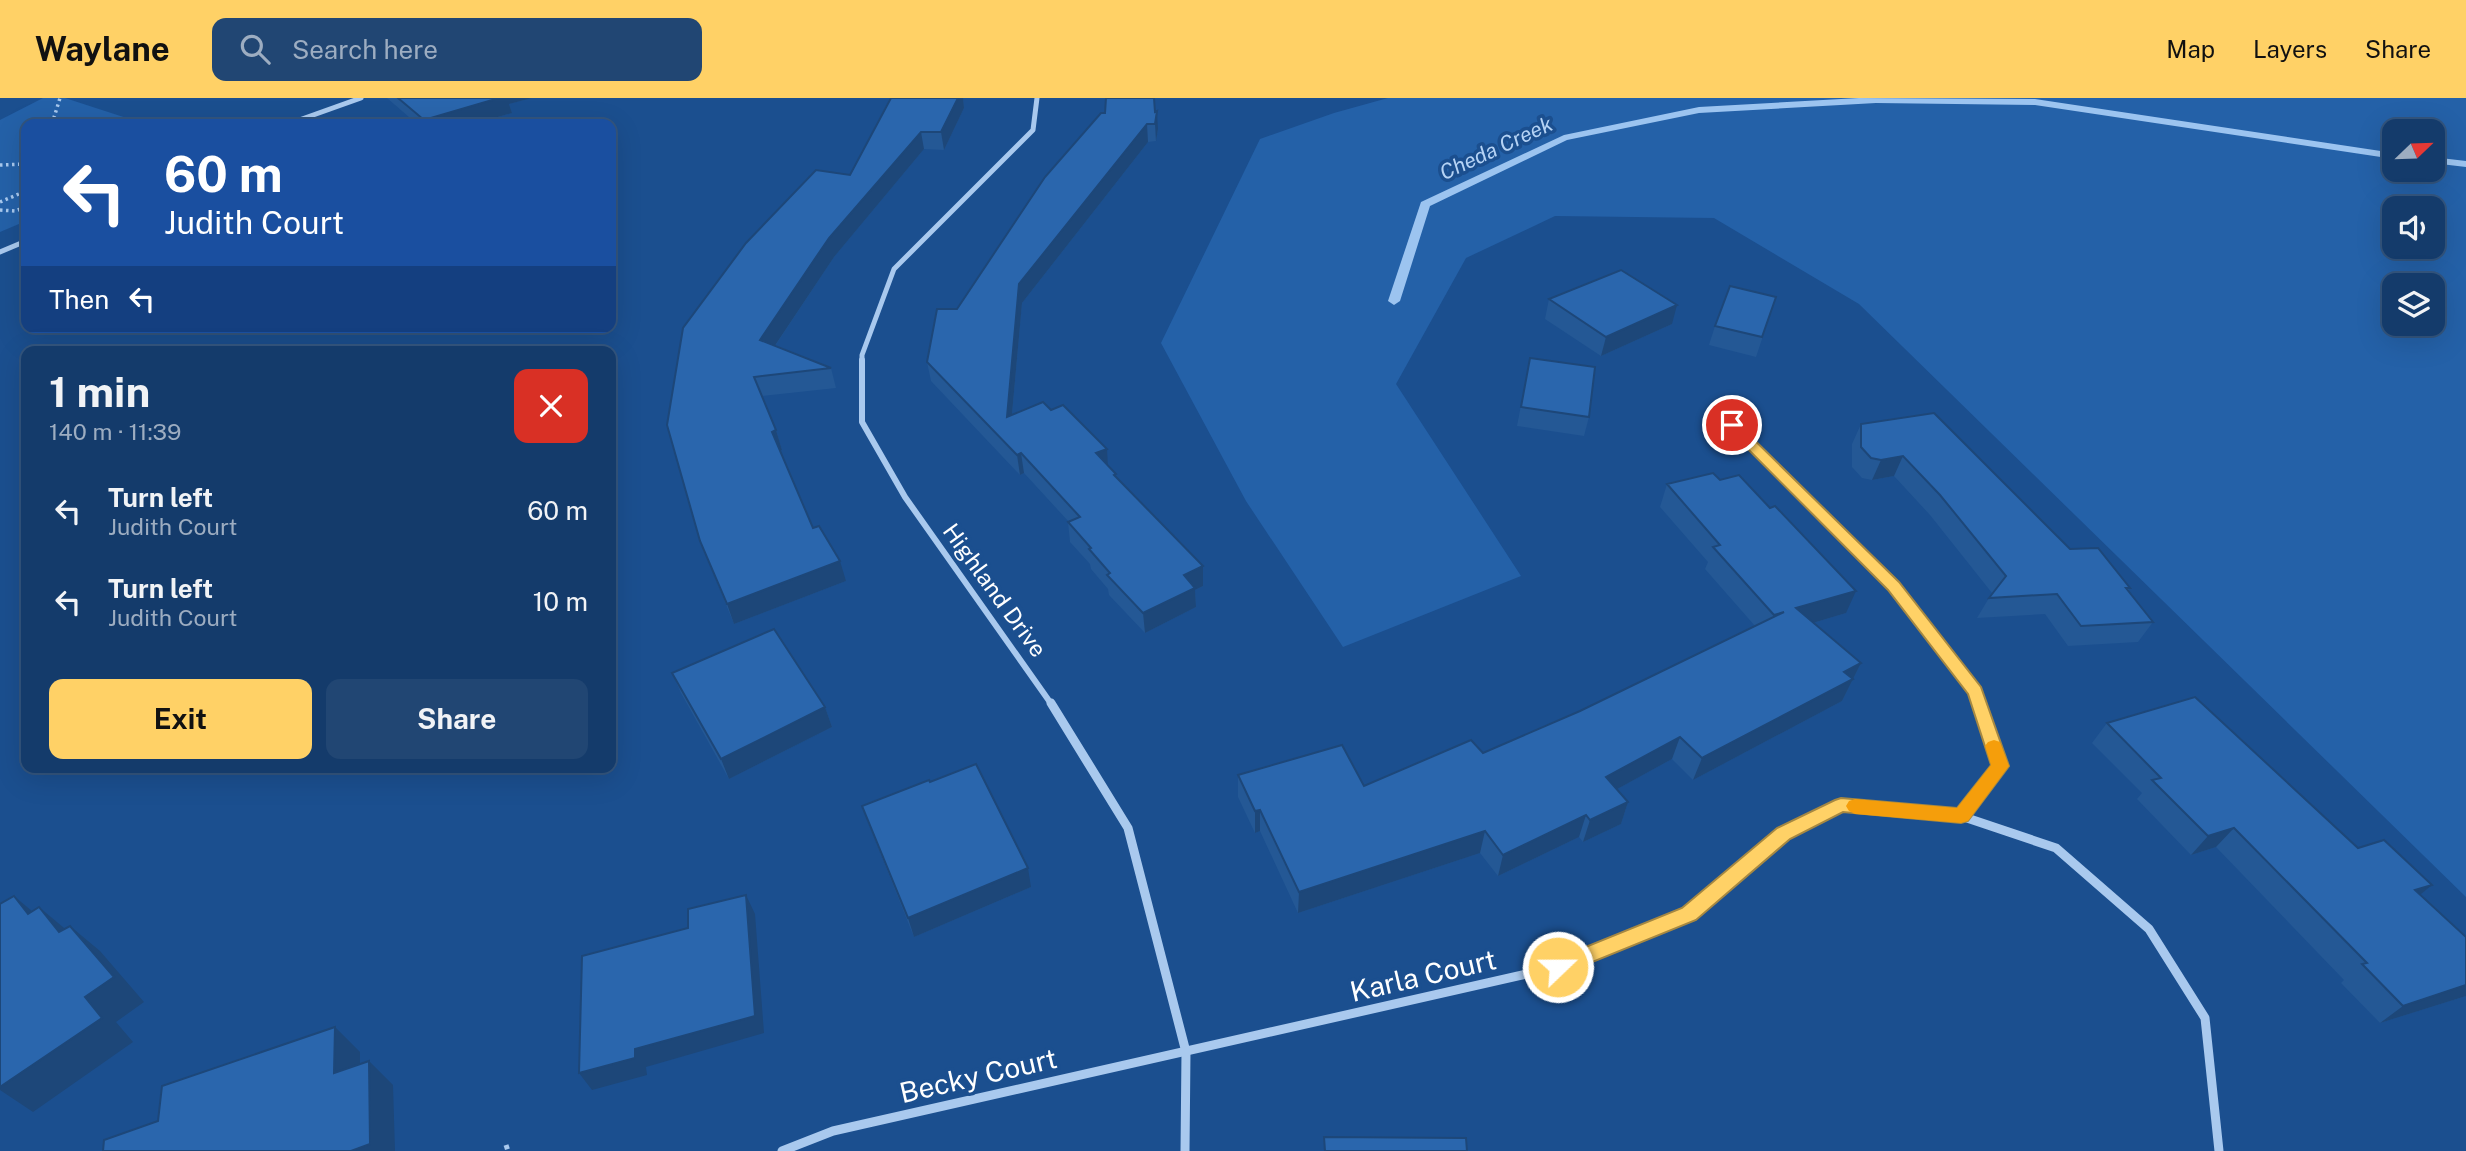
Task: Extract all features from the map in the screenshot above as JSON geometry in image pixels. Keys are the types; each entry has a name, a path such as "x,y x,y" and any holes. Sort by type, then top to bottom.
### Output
{"street":[{"path":"302,119 361,98"},
{"name":"Highland Drive","path":"1037,98 1033,130 894,269 862,355 862,422 905,497 1039,684 1128,828 1186,1052 1185,1151"},
{"path":"0,252 21,244"},
{"path":"1732,425 1894,586 1976,692 2001,766 1961,816"},
{"name":"Karla Court","path":"1186,1052 1558,967 1689,914 1784,833 1841,805 1961,816 2056,848 2149,929 2205,1018 2219,1151"},
{"name":"Becky Court","path":"782,1151 833,1131 1186,1052"}],"path":[{"path":"54,119 60,98"},
{"path":"0,165 21,164"},
{"path":"0,202 21,193"},
{"path":"0,210 21,209"}],"shaded area":[{"path":"43,98 65,98 130,119 21,119 21,223 0,232 0,120"},
{"path":"1388,98 2466,98 2466,897 1859,304 1714,218 1555,216 1466,258 1396,384 1521,576 1343,647 1246,501 1161,343 1260,139 1334,113"}],"building":[{"path":"398,98 499,98 427,119 423,119"},
{"path":"891,98 958,98 941,132 921,132 829,238 760,340 831,368 754,377 776,430 772,432 813,528 819,526 840,561 727,604 700,541 667,425 683,328 746,243 816,170 850,175"},
{"path":"1106,98 1154,98 1155,112 1157,111 1155,124 1147,124 1019,284 1007,417 1043,402 1051,410 1063,405 1107,449 1096,453 1116,474 1114,475 1203,566 1184,575 1195,588 1143,613 1107,575 1110,573 1068,522 1080,517 1021,453 1017,455 927,362 937,309 957,309 1045,177 1101,113 1105,113"},
{"path":"1621,270 1677,305 1606,337 1549,299"},
{"path":"1730,286 1776,297 1762,337 1715,326"},
{"path":"1530,358 1595,367 1589,417 1521,407"},
{"path":"1934,413 2070,549 2098,548 2153,622 2081,626 2057,594 1989,598 2006,576 1940,495 1903,456 1881,460 1871,458 1861,447 1861,424"},
{"path":"1713,473 1720,480 1739,475 1770,508 1775,506 1856,591 1796,608 1861,663 1844,672 1853,679 1702,758 1680,737 1606,777 1628,802 1590,820 1586,815 1503,855 1485,831 1299,892 1260,810 1255,811 1238,775 1342,745 1364,786 1471,740 1483,753 1580,711 1784,612 1774,615 1713,547 1720,545 1667,484"},
{"path":"774,629 825,707 721,759 672,673"},
{"path":"2195,697 2358,848 2384,840 2432,885 2415,890 2466,937 2466,985 2403,1006 2362,964 2367,963 2234,828 2208,836 2152,780 2161,778 2107,723"},
{"path":"976,764 1028,868 908,918 862,806"},
{"path":"746,895 755,1016 635,1049 635,1058 579,1073 582,956 688,928 688,909"},
{"path":"14,896 28,914 39,907 59,932 70,926 114,977 85,997 102,1018 0,1087 0,904"},
{"path":"335,1027 334,1073 369,1061 370,1144 351,1151 103,1151 104,1140 158,1121 162,1086"},
{"path":"1324,1137 1466,1138 1467,1151 1325,1151"}],"waterway":[{"name":"Cheda Creek","path":"1394,301 1425,204 1564,138 1699,110 1876,100 2035,102 2382,154"},
{"name":"Cheda Creek","path":"2445,162 2466,164"}],"slow traffic":[{"path":"1855,806 1961,816 2001,766 1994,746"}],"route":[{"path":"1558,967 1689,914 1784,833 1841,805 1961,816 2001,766 1976,692 1894,586 1732,425"}]}
